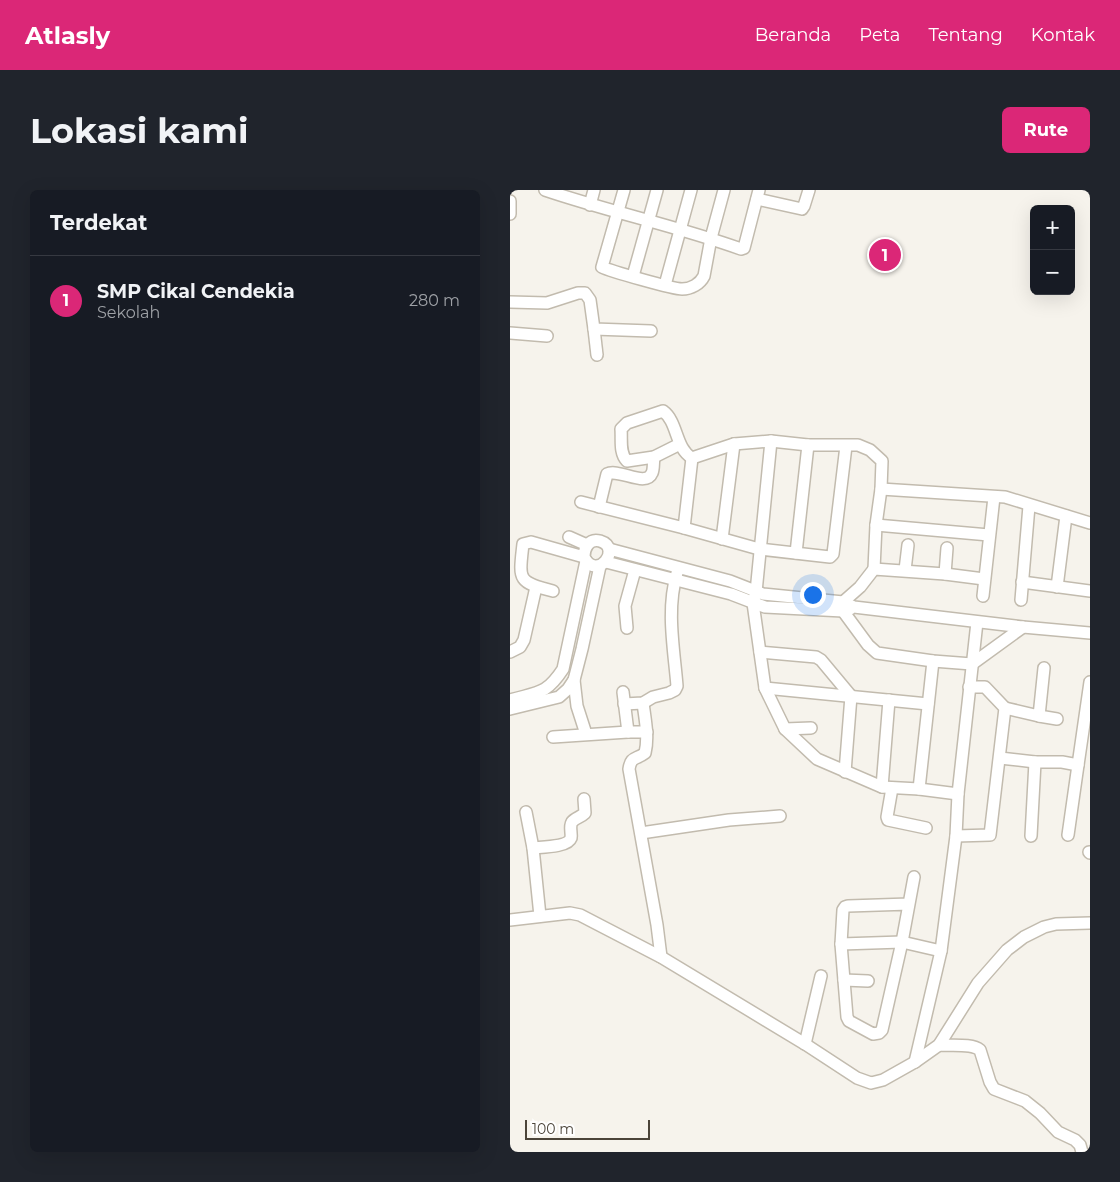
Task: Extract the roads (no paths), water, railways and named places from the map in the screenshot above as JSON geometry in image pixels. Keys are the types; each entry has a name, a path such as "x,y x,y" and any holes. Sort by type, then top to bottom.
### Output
{"street":[{"path":"545,190 563,193 590,205 711,238 741,250 744,248 758,194 802,209 809,190"},
{"path":"590,205 594,190"},
{"path":"624,190 602,267 683,289 697,285 702,281 724,190"},
{"path":"633,276 657,190"},
{"path":"665,285 691,190"},
{"path":"510,201 510,214"},
{"path":"510,302 552,303 578,293 585,293 590,300 598,355"},
{"path":"594,329 651,331"},
{"path":"510,334 547,336"},
{"path":"680,444 654,457 626,461 623,458 622,452 621,429 623,426 663,411 668,416 686,455 692,458 734,444 771,441 808,445 858,445 877,455 882,461 874,568 847,607"},
{"path":"771,441 754,597 765,688 784,730 817,760 844,772 887,787 958,794"},
{"path":"722,539 734,444"},
{"path":"796,553 808,445"},
{"path":"581,502 759,549 830,557 833,554 846,446"},
{"path":"599,506 607,474 615,472 643,480 649,478 653,473 654,457"},
{"path":"684,528 692,458"},
{"path":"881,489 1005,497 1090,523"},
{"path":"983,596 994,497"},
{"path":"1021,600 1030,506"},
{"path":"1057,587 1066,516"},
{"path":"876,525 989,535"},
{"path":"568,537 587,545"},
{"path":"510,700 546,690 563,669 585,559 584,551 592,541 599,541 609,549 730,581 765,607 847,607 1090,633"},
{"path":"553,591 526,583 520,571 523,544 526,542 585,559 592,566 603,564 731,594 754,597"},
{"path":"904,570 908,545"},
{"path":"945,574 947,548"},
{"path":"510,709 559,697 574,680 603,564 609,556 609,549"},
{"path":"624,704 643,703 653,697 670,693 677,686 671,618 675,580 679,566"},
{"path":"874,568 984,579"},
{"path":"626,628 625,606 634,570"},
{"path":"1022,582 1090,591"},
{"path":"510,652 520,647 524,640 536,587"},
{"path":"847,607 868,645 877,653 933,661 972,664 1023,627"},
{"path":"915,1062 941,951 956,836 958,794 977,622"},
{"path":"569,646 582,649"},
{"path":"760,652 816,657 821,660 851,696 844,772"},
{"path":"919,789 933,661"},
{"path":"1039,716 1044,668"},
{"path":"574,680 577,706 586,734"},
{"path":"1068,834 1090,682"},
{"path":"969,688 985,687 1005,708 1057,719"},
{"path":"765,688 928,704"},
{"path":"623,692 628,732"},
{"path":"889,700 887,817 890,821 926,828"},
{"path":"643,703 647,732 645,753 630,762 629,769 661,957"},
{"path":"956,836 990,835 1005,708"},
{"path":"784,730 811,728"},
{"path":"553,737 647,732"},
{"path":"1000,758 1035,762 1062,762 1078,765"},
{"path":"1031,836 1035,762"},
{"path":"533,848 568,842 571,838 570,826 585,813 584,799"},
{"path":"526,812 533,848 540,916"},
{"path":"641,833 729,820 780,816"},
{"path":"909,904 845,906 843,910 842,944 847,1020 873,1034 879,1033 882,1030 902,942 914,877"},
{"path":"510,920 540,916 580,915 661,957 805,1044 857,1078 871,1083 883,1080 940,1045 978,983 1007,950 1024,937 1044,927 1056,924 1090,923"},
{"path":"842,944 902,942 941,951"},
{"path":"805,1044 822,976"},
{"path":"844,980 868,981"},
{"path":"940,1045 970,1045 977,1047 980,1050 994,1089 1024,1101 1040,1113 1058,1132 1075,1140 1080,1145 1082,1152"}],"place":[{"name":"SMP Cikal Cendekia","path":"885,255"}]}
